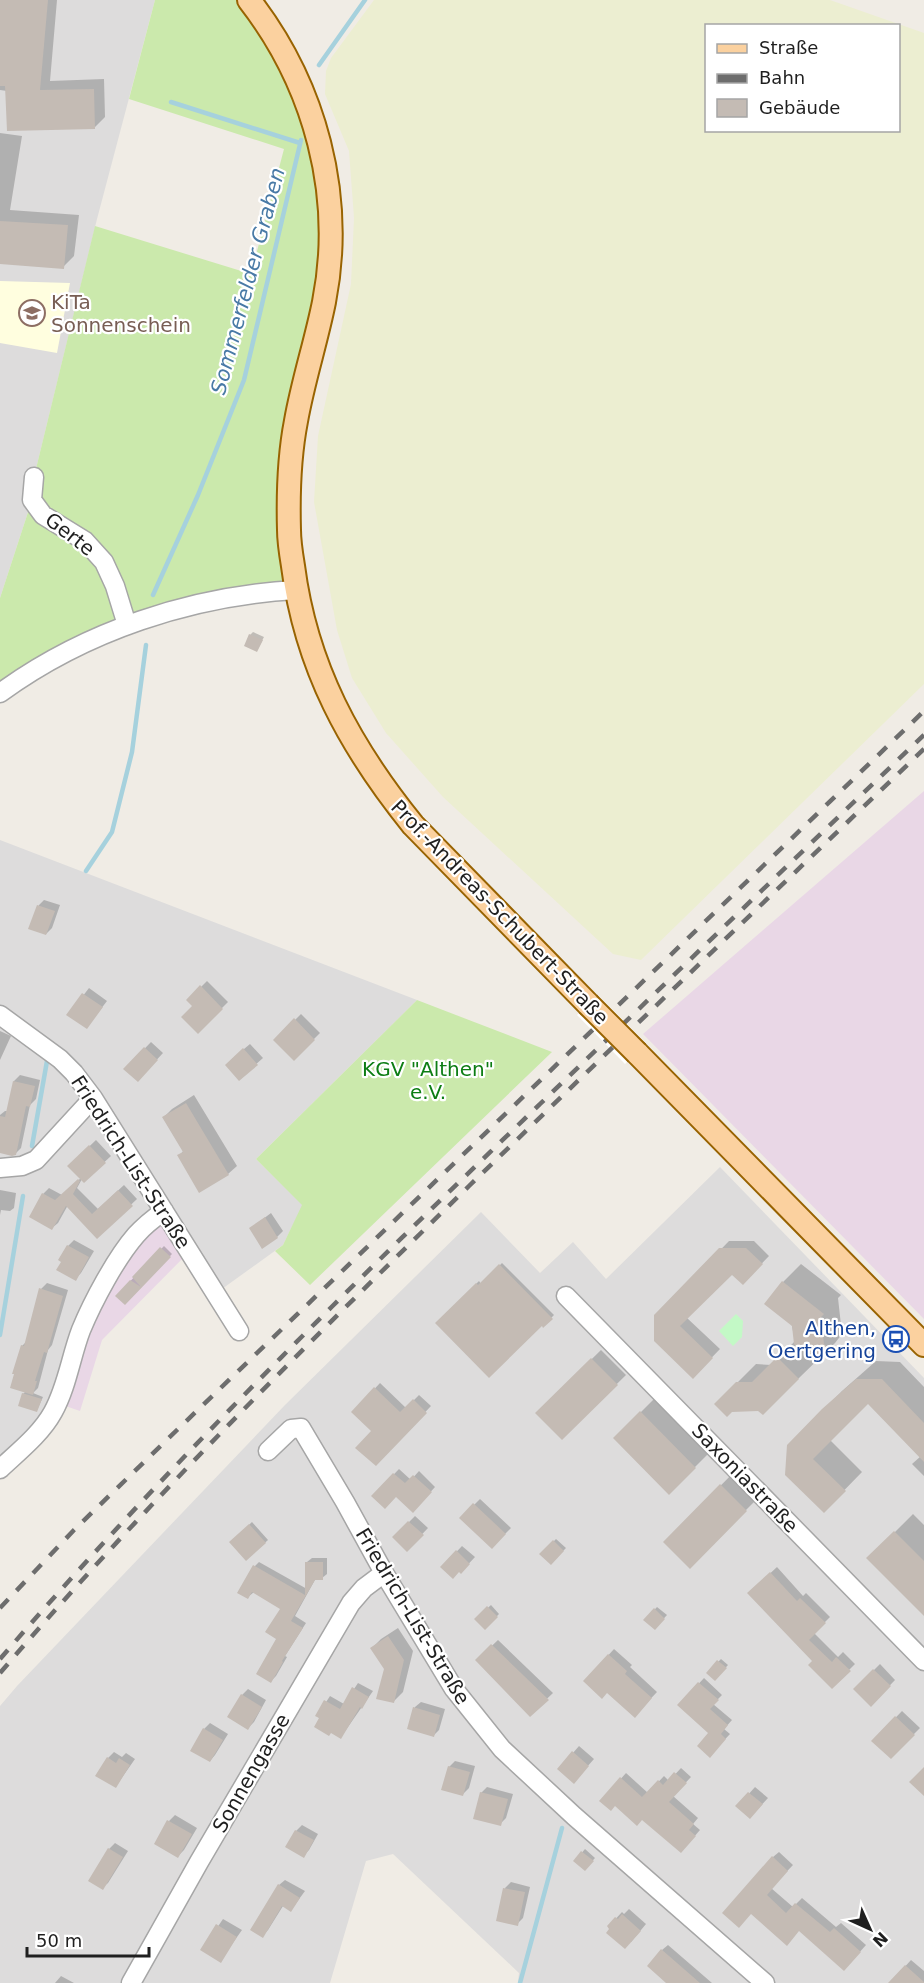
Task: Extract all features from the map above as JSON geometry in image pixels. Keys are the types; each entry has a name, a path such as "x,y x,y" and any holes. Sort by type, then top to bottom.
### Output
{"main road":[{"name":"Prof.-Andreas-Schubert-Straße","path":"249,0 280,45 293,70 311,114 324,157 330,206 330,256 324,302 295,423 288,533 296,590 311,653 337,712 388,795 413,825 924,1345"}],"street":[{"name":"Gerte","path":"34,477 32,500 43,515 85,541 104,562 116,586 127,625"},
{"path":"0,693 28,673 70,649 127,625 179,609 272,592 296,590"},
{"name":"Friedrich-List-Straße","path":"0,1014 60,1059 93,1098 239,1331"},
{"path":"0,1168 22,1166 36,1160 93,1098"},
{"path":"0,1469 52,1414 81,1329 108,1277 122,1252 137,1233 164,1211"},
{"name":"Saxoniastraße","path":"566,1296 924,1660"},
{"name":"Friedrich-List-Straße","path":"268,1451 291,1429 301,1428 384,1574 454,1689 502,1749 574,1816 765,1983"},
{"name":"Sonnengasse","path":"131,1983 351,1603 364,1588 384,1574"}],"shaded area":[{"path":"0,0 155,0 97,219 34,477 32,500 0,598"},
{"path":"374,0 830,0 898,24 705,24 705,132 900,132 900,25 924,33 924,684 641,960 613,954 443,797 386,733 352,678 337,630 314,502 318,436 351,284 354,218 349,151 325,94 326,71 331,58"},
{"name":"KiTa Sonnenschein","path":"0,281 70,283 57,353 0,343"},
{"path":"924,791 924,1319 643,1034"},
{"path":"0,840 417,1000 256,1159 303,1205 283,1245 215,1294 164,1212 58,1400 0,1469"},
{"path":"720,1167 924,1378 924,1983 518,1983 519,1973 393,1854 366,1861 330,1983 0,1983 0,1706 17,1686 285,1405 481,1212 540,1273 573,1242 606,1279"},
{"path":"164,1211 189,1252 102,1340 80,1411 57,1403 104,1286"}],"green space":[{"path":"155,0 249,0 280,45 330,206 295,423 296,590 179,609 0,693 0,598 32,500 34,477 95,226 251,274 284,149 129,99"},
{"name":"KGV \"Althen\" e.V.","path":"417,1000 552,1052 310,1285 275,1251 283,1245 302,1205 256,1159"},
{"path":"736,1314 743,1321 742,1337 733,1346 719,1331"}],"pier":[{"path":"598,995 646,1043 625,1064 577,1015"}],"building":[{"path":"0,0 48,0 40,90 94,89 95,129 7,131 5,86 0,86"},
{"path":"0,221 68,225 64,269 0,264"},
{"path":"249,634 263,640 257,652 244,646"},
{"path":"37,905 55,911 46,935 28,929"},
{"path":"200,985 223,1009 198,1034 181,1017 192,1006 186,1000"},
{"path":"82,993 103,1007 87,1029 66,1015"},
{"path":"294,1018 315,1040 294,1061 273,1040"},
{"path":"144,1047 158,1060 138,1082 123,1069"},
{"path":"243,1048 258,1065 239,1081 225,1065"},
{"path":"13,1081 35,1086 30,1107 26,1106 16,1155 12,1156 0,1153 0,1116 5,1117"},
{"path":"186,1103 229,1175 199,1193 177,1155 183,1152 162,1117"},
{"path":"89,1145 106,1163 84,1183 67,1166"},
{"path":"78,1179 80,1181 73,1194 92,1214 118,1190 133,1206 97,1239 66,1206 52,1230 29,1217 42,1193 55,1200"},
{"path":"265,1217 278,1238 262,1249 249,1228"},
{"path":"67,1245 89,1257 76,1281 56,1270 61,1262 58,1260"},
{"path":"160,1247 171,1257 125,1305 115,1296 130,1280 141,1287 132,1277"},
{"path":"719,1248 746,1248 763,1264 743,1285 732,1275 680,1326 713,1358 693,1379 654,1341 654,1315"},
{"path":"499,1264 553,1319 543,1328 542,1326 489,1378 435,1323"},
{"path":"782,1281 824,1314 821,1317 824,1344 829,1348 817,1363 794,1344 792,1326 764,1304"},
{"path":"39,1288 63,1296 47,1353 44,1352 35,1381 37,1381 33,1395 10,1388 14,1374 12,1374 21,1345 24,1346"},
{"path":"777,1357 799,1379 763,1415 758,1411 732,1412 727,1417 714,1404 736,1382 752,1382"},
{"path":"591,1358 618,1385 562,1440 535,1413"},
{"path":"856,1379 882,1379 924,1423 924,1462 868,1404 813,1459 846,1491 824,1513 785,1475 787,1445 822,1409"},
{"path":"374,1387 400,1412 413,1399 427,1413 376,1466 355,1448 371,1431 351,1412"},
{"path":"22,1393 42,1399 37,1412 18,1406"},
{"path":"640,1411 696,1468 669,1495 613,1438"},
{"path":"393,1473 405,1483 413,1475 432,1492 413,1513 396,1497 385,1509 371,1496"},
{"path":"720,1484 747,1511 690,1569 663,1542"},
{"path":"473,1503 506,1534 492,1549 459,1518"},
{"path":"408,1521 424,1535 407,1552 392,1537"},
{"path":"249,1524 266,1543 246,1561 229,1542"},
{"path":"894,1531 924,1561 924,1616 866,1558"},
{"path":"553,1540 564,1551 551,1565 539,1554"},
{"path":"456,1550 470,1564 453,1579 440,1567"},
{"path":"305,1562 323,1562 323,1580 315,1580 291,1621 303,1628 271,1683 256,1674 276,1639 265,1632 280,1609 252,1592 248,1599 237,1593 253,1565 305,1595"},
{"path":"770,1572 797,1601 800,1598 826,1623 809,1640 832,1662 836,1657 851,1671 832,1689 808,1665 812,1661 747,1593"},
{"path":"487,1606 498,1617 485,1630 474,1619"},
{"path":"654,1608 665,1619 655,1630 643,1620"},
{"path":"388,1636 404,1660 394,1703 376,1699 384,1669 370,1648"},
{"path":"491,1644 549,1700 530,1717 475,1660"},
{"path":"608,1654 627,1671 625,1674 652,1698 635,1718 607,1693 602,1699 583,1681"},
{"path":"717,1660 727,1668 715,1681 706,1673"},
{"path":"873,1669 891,1686 871,1707 853,1689"},
{"path":"698,1682 719,1700 710,1709 728,1725 721,1734 726,1739 710,1758 697,1746 708,1733 677,1705"},
{"path":"352,1687 369,1697 362,1709 360,1707 341,1739 331,1733 329,1736 314,1727 319,1718 315,1716 324,1700 340,1709"},
{"path":"241,1694 262,1707 248,1730 227,1717"},
{"path":"413,1707 440,1715 434,1737 407,1729"},
{"path":"895,1716 915,1735 891,1759 871,1741"},
{"path":"203,1728 223,1740 210,1762 190,1751"},
{"path":"572,1751 589,1766 574,1784 557,1769"},
{"path":"107,1757 116,1763 119,1758 130,1765 116,1788 95,1776"},
{"path":"448,1766 470,1772 463,1796 441,1790"},
{"path":"924,1767 924,1796 909,1782"},
{"path":"674,1772 687,1783 669,1802 694,1824 689,1830 696,1836 681,1853 642,1820 637,1826 615,1806 611,1811 599,1801 620,1777 642,1797 658,1780 663,1785"},
{"path":"480,1792 508,1799 501,1826 473,1819"},
{"path":"748,1792 763,1804 750,1819 735,1806"},
{"path":"167,1820 192,1834 178,1858 154,1844"},
{"path":"295,1830 314,1840 304,1858 285,1847"},
{"path":"108,1848 123,1857 103,1890 88,1881"},
{"path":"581,1851 594,1861 585,1871 573,1861"},
{"path":"772,1856 788,1871 767,1895 786,1913 795,1903 830,1932 834,1928 861,1952 844,1971 799,1931 787,1946 751,1914 739,1928 722,1913"},
{"path":"278,1884 300,1898 291,1912 282,1906 263,1938 250,1930"},
{"path":"503,1888 525,1892 518,1926 496,1921"},
{"path":"622,1914 641,1931 625,1949 606,1933 609,1929 607,1926 615,1917 618,1919"},
{"path":"216,1924 237,1937 221,1963 200,1950"},
{"path":"661,1949 700,1983 666,1983 647,1966"},
{"path":"905,1965 924,1982 924,1983 888,1983"}],"waterway":[{"name":"Sommerfelder Graben","path":"319,65 365,0"},
{"path":"171,102 300,143"},
{"name":"Sommerfelder Graben","path":"153,595 198,495 244,380 301,140"},
{"name":"Sommerfelder Graben","path":"86,871 112,832 132,752 146,645"},
{"name":"Sommerfelder Graben","path":"32,1146 47,1061"},
{"name":"Sommerfelder Graben","path":"0,1335 23,1196"},
{"path":"520,1983 562,1828"}],"railway":[{"path":"0,1608 74,1530 177,1430 924,711"},
{"path":"0,1659 64,1586 196,1444 264,1375 470,1171 924,735"},
{"path":"0,1673 170,1485 288,1364 469,1186 924,749"}],"place":[{"name":"KiTa Sonnenschein","path":"32,313"},
{"name":"Althen, Oertgering","path":"896,1339"}]}
